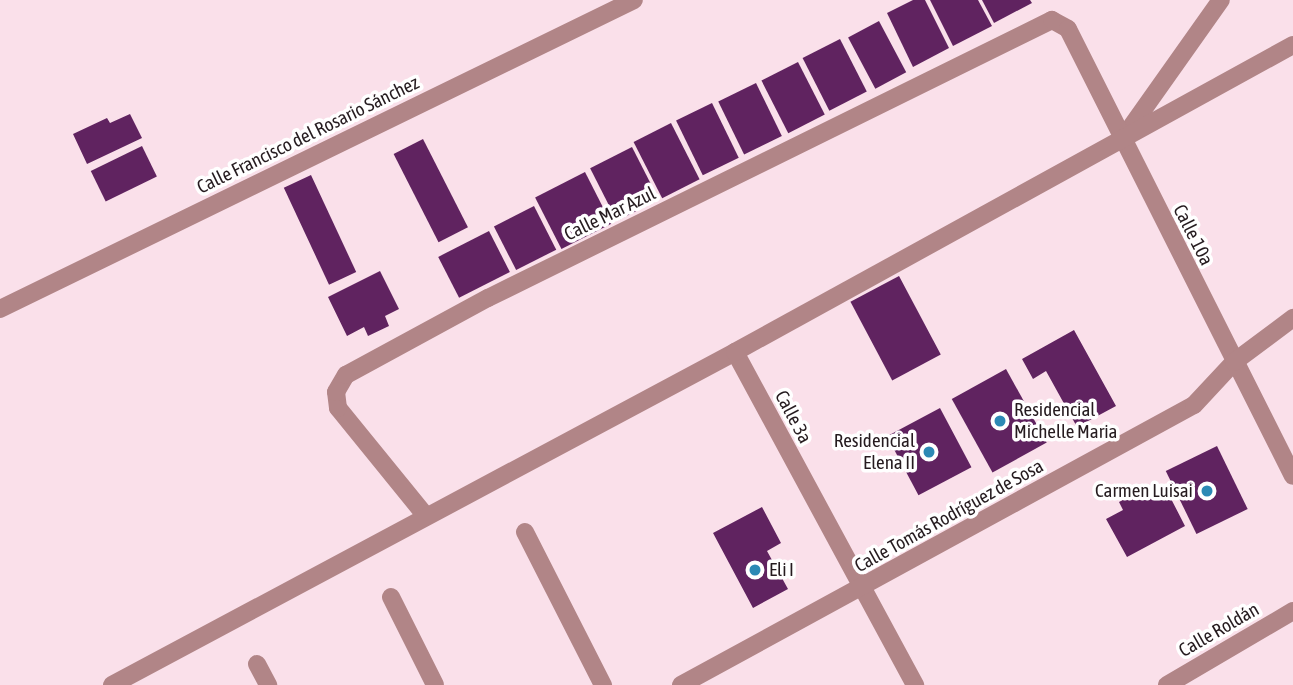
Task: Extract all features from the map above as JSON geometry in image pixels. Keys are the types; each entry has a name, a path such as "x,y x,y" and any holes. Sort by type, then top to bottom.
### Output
{"street":[{"name":"Calle Francisco del Rosario Sánchez","path":"0,309 634,0"},
{"path":"1122,140 1221,0"},
{"name":"Calle 10a","path":"1052,20 1068,29 1293,476"},
{"name":"Calle Mar Azul","path":"425,515 338,408 336,392 346,375 488,298 1052,20"},
{"path":"112,685 425,515 735,352 1293,45"},
{"name":"Calle Tomás Rodríguez de Sosa","path":"681,685 1194,405 1234,362 1293,318"},
{"name":"Calle 3a","path":"735,352 915,685"},
{"path":"525,531 603,685"},
{"path":"391,597 435,685"},
{"name":"Calle Roldán","path":"1167,685 1293,611"},
{"path":"257,664 268,685"}],"building":[{"path":"913,0 925,0 949,48 913,67 887,13"},
{"path":"930,0 978,0 992,26 953,46"},
{"path":"982,0 1030,0 1032,3 994,23"},
{"path":"879,21 906,72 875,89 848,37"},
{"path":"840,39 867,92 829,111 803,58"},
{"path":"798,62 825,115 788,133 761,81"},
{"path":"756,83 782,136 744,154 718,101"},
{"path":"712,103 739,158 703,175 676,121"},
{"path":"130,114 142,138 87,164 73,134 107,118 110,123"},
{"path":"671,123 700,179 662,198 634,142"},
{"path":"423,139 468,227 439,242 394,154"},
{"path":"142,146 157,177 106,202 91,171"},
{"path":"632,147 659,200 617,221 590,168"},
{"path":"585,172 611,224 561,249 535,197"},
{"path":"311,175 356,272 329,285 284,188"},
{"path":"534,206 556,250 516,270 494,226"},
{"path":"489,231 510,272 459,298 438,257"},
{"path":"380,271 399,309 385,316 389,326 368,336 364,327 347,336 328,297"},
{"path":"899,276 941,355 892,380 850,302"},
{"path":"1074,330 1116,406 1077,427 1046,371 1033,379 1022,359"},
{"name":"Residencial Michelle Maria","path":"1006,369 1047,442 992,473 952,399"},
{"name":"Residencial Elena II","path":"940,408 971,467 918,495 887,436"},
{"name":"Carmen Luisai","path":"1217,446 1248,509 1196,534 1166,471"},
{"path":"1149,486 1153,493 1165,487 1185,526 1127,557 1106,519 1123,510 1119,502"},
{"name":"Eli I","path":"762,507 781,543 767,551 788,589 753,608 713,533"}],"place":[{"name":"Residencial Michelle Maria","path":"1000,421"},
{"name":"Residencial Elena II","path":"929,452"},
{"name":"Carmen Luisai","path":"1207,491"},
{"name":"Eli I","path":"755,570"}]}
